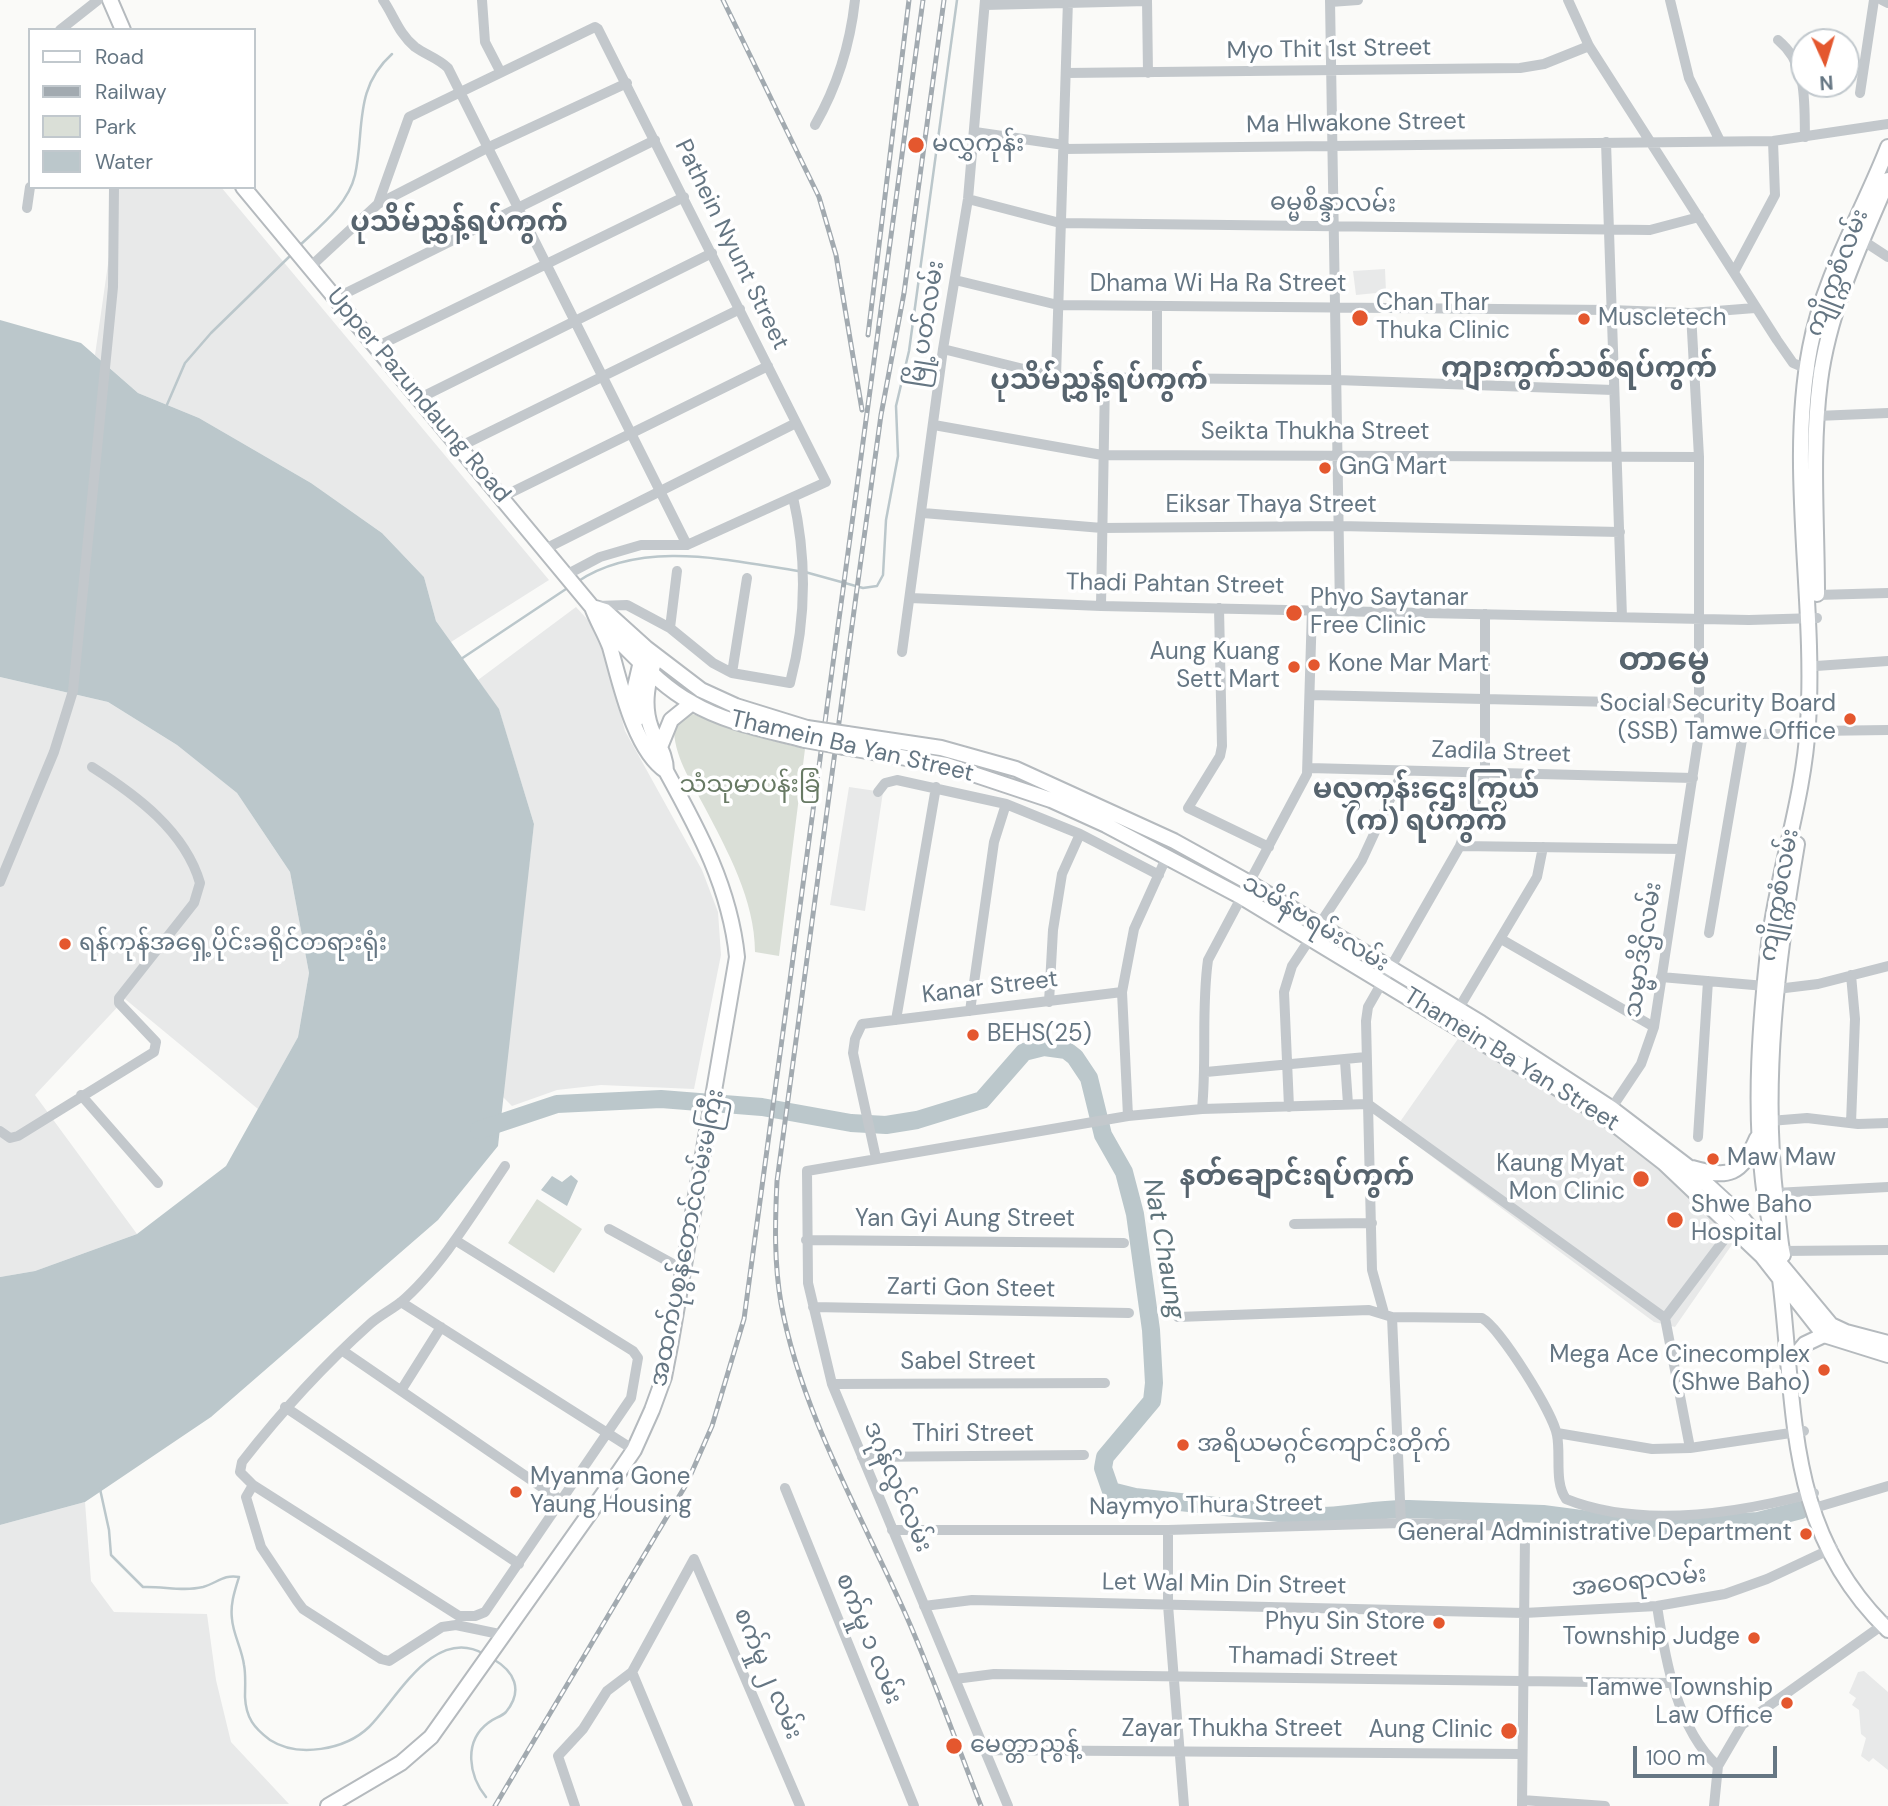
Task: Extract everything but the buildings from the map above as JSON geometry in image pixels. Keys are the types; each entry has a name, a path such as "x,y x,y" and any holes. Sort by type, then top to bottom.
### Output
{"main road":[{"path":"110,0 122,28"},
{"name":"ကျိုက္ကစံလမ်း","path":"1811,733 1812,618 1816,595 1817,416 1814,371 1817,318 1888,147"},
{"name":"ကျိုက္ကစံလမ်း","path":"1778,1252 1770,1121 1769,942 1811,733 1816,666 1801,427 1814,371 1829,337 1862,240 1888,180"},
{"name":"Upper Pazundaung Road","path":"245,189 592,607"},
{"path":"592,607 609,646 627,710 637,728"},
{"path":"592,607 605,611 648,660"},
{"name":"Thamein Ba Yan Street","path":"599,623 648,660 692,703 734,713"},
{"name":"သမိန်ဗရမ်းလမ်း","path":"648,660 701,690 734,713 806,734 846,741 941,748 1016,769 1162,835 1318,924 1387,976 1458,1009 1687,1166 1778,1252"},
{"name":"အထက်ပုစွန်တောင်လမ်းမကြီး","path":"328,1806 401,1763 431,1737 634,1450 664,1377 710,1126 737,957 734,928 725,891 708,849 666,771 656,764 637,728 634,698 648,660"},
{"name":"အထက်ပုစွန်တောင်လမ်းမကြီး","path":"648,660 648,712 666,758 666,771"},
{"path":"660,747 671,720 692,703"},
{"name":"Thamein Ba Yan Street","path":"846,741 946,765 1051,800 1167,856 1310,938 1387,976 1450,1023 1608,1113 1733,1228"},
{"name":"ကျိုက္ကစံလမ်း","path":"1771,988 1759,1081 1759,1134 1784,1278 1800,1432 1812,1501 1830,1550 1846,1583 1887,1624"},
{"path":"1687,1166 1710,1173 1725,1174 1736,1170 1745,1163 1759,1134"},
{"path":"1733,1228 1831,1325 1846,1332 1888,1343"},
{"path":"1784,1278 1791,1296 1824,1335 1888,1355"},
{"name":"ကျိုက္ကစံလမ်း","path":"1791,1296 1800,1432"},
{"path":"1796,1355 1813,1338 1824,1335"}],"street":[{"path":"63,28 98,0"},
{"path":"383,0 397,19 398,31 416,48 437,57 448,68 687,545"},
{"path":"378,204 410,117 500,71 485,42 482,0"},
{"path":"815,125 839,78 852,27 855,0"},
{"path":"1340,610 1330,1 1358,0"},
{"path":"1568,0 1589,46 1755,308 1793,363 1814,371"},
{"path":"1670,0 1689,78 1720,141"},
{"path":"1860,93 1874,0"},
{"path":"1882,0 1888,3"},
{"path":"985,3 1147,1 1148,74"},
{"path":"1056,377 1068,2"},
{"name":"မြို့ပတ်လမ်း","path":"902,652 923,513 943,349 968,199 985,3"},
{"name":"Pathein Nyunt Street","path":"500,71 597,28 627,83 825,482 793,497"},
{"path":"1778,40 1792,51 1800,65 1805,137"},
{"name":"Myo Thit 1st Street","path":"1066,74 1520,68 1544,64 1589,46"},
{"path":"309,268 378,204 489,147 627,83"},
{"name":"Ma Hlwakone Street","path":"975,132 1064,147 1334,145 1773,141 1888,124"},
{"path":"336,298 655,140"},
{"path":"1734,272 1775,195 1773,141"},
{"path":"1606,142 1622,617"},
{"path":"27,208 30,189"},
{"path":"0,882 66,719 79,648 113,287 114,189"},
{"path":"376,347 684,197"},
{"name":"ဓမ္မစိန္ဒာလမ်း","path":"968,199 1060,223 1650,230 1699,218"},
{"path":"1862,240 1888,257"},
{"path":"418,399 712,253"},
{"name":"Dhama Wi Ha Ra Street","path":"955,280 1058,305 1691,313 1755,308"},
{"path":"1157,306 1157,379"},
{"path":"459,447 740,309"},
{"name":"သမ္မာဒိဌိလမ်း","path":"1608,1113 1641,1064 1654,1027 1699,734 1699,457 1691,313"},
{"path":"943,349 1056,377 1105,380 1338,380 1613,390"},
{"path":"502,497 768,366"},
{"path":"1101,606 1105,380"},
{"path":"1817,416 1888,413"},
{"path":"545,549 796,423"},
{"name":"Seikta Thukha Street","path":"934,425 1102,455 1699,457"},
{"path":"566,575 600,557 641,545 687,545 793,497 800,525 804,584 790,683 732,673 713,663 670,628 627,605 592,607"},
{"name":"Eiksar Thaya Street","path":"923,513 1102,528 1339,526 1620,532"},
{"path":"670,628 677,571"},
{"path":"732,673 747,578"},
{"path":"1816,595 1888,593"},
{"name":"Thadi Pahtan Street","path":"910,598 1101,606 1311,608 1622,617 1812,618"},
{"path":"1219,608 1222,746 1220,756 1188,808 1269,847"},
{"path":"1202,1109 1206,1072 1204,986 1208,960 1308,768 1311,608"},
{"path":"1401,1520 1388,1315 1372,1270 1366,1057 1368,1007 1460,846 1485,775 1485,614"},
{"path":"1816,666 1888,661"},
{"path":"1311,695 1700,704"},
{"path":"1699,734 1888,730"},
{"path":"1709,933 1743,734"},
{"path":"0,1131 10,1138 18,1136 154,1052 156,1042 119,1003 119,998 194,903 200,883 187,852 148,806 92,767"},
{"name":"Zadila Street","path":"1308,768 1485,775 1693,778"},
{"path":"1289,1107 1284,992 1292,966 1362,860 1403,771"},
{"path":"878,792 886,783 897,780 1006,804 1080,834 1159,875"},
{"path":"896,1020 936,787"},
{"path":"970,1011 994,842 1006,804"},
{"path":"1049,1002 1053,930 1062,874 1080,834"},
{"path":"1460,846 1681,849"},
{"path":"1450,1023 1536,877 1543,847"},
{"path":"1128,1116 1122,992 1134,929 1167,856"},
{"path":"1501,939 1654,1027"},
{"path":"1661,977 1771,988 1888,966"},
{"path":"1851,975 1854,1019 1851,1123"},
{"path":"1698,1137 1708,981"},
{"name":"Kanar Street","path":"876,1158 853,1053 855,1039 862,1024 1122,992"},
{"path":"1206,1072 1366,1057"},
{"path":"1345,1060 1348,1104"},
{"path":"81,1095 158,1183"},
{"path":"876,1158 1128,1116 1202,1109 1368,1104 1665,1318 1690,1448"},
{"path":"1770,1121 1807,1118 1851,1123 1888,1123"},
{"name":"ဒဂုန်လွင်လမ်း","path":"876,1158 807,1171 806,1240 813,1307 832,1384 1008,1806"},
{"path":"455,1240 633,1351 638,1358 631,1398 485,1612 475,1616 459,1615 253,1485 240,1472 242,1461 285,1406 370,1324 401,1302 455,1240 505,1166"},
{"path":"1776,1193 1888,1187"},
{"path":"1294,1224 1372,1223"},
{"path":"1665,1318 1733,1228"},
{"path":"609,1229 684,1270"},
{"name":"Yan Gyi Aung Street","path":"806,1240 1124,1242"},
{"path":"1778,1252 1888,1250"},
{"path":"401,1302 634,1450"},
{"name":"Zarti Gon Steet","path":"813,1307 1129,1313"},
{"path":"1178,1317 1388,1315 1471,1317 1488,1322 1507,1344 1557,1433 1561,1488 1569,1501 1672,1516 1812,1501 1888,1486"},
{"path":"402,1389 441,1327"},
{"path":"344,1351 562,1501"},
{"name":"Sabel Street","path":"832,1384 1105,1384"},
{"path":"285,1406 519,1564"},
{"path":"1557,1433 1643,1448 1690,1448 1800,1432"},
{"name":"Thiri Street","path":"862,1457 1084,1455"},
{"path":"253,1485 246,1497 261,1547 297,1601 303,1609 381,1659 389,1661 442,1627 456,1625 500,1641"},
{"name":"စက်မှု ၁ လမ်း","path":"785,1488 914,1806"},
{"name":"Naymyo Thura Street","path":"892,1530 1168,1530 1401,1520 1510,1526 1520,1530 1525,1536 1524,1613"},
{"path":"1168,1530 1168,1605 1184,1806"},
{"name":"အဝေရာလမ်း","path":"1524,1613 1657,1606 1725,1594 1768,1579 1830,1550"},
{"name":"စက်မှု ၂ လမ်း","path":"632,1672 694,1559 800,1806"},
{"name":"Let Wal Min Din Street","path":"924,1606 972,1600 1524,1613"},
{"path":"1657,1606 1671,1683 1704,1753 1718,1766"},
{"path":"1524,1613 1522,1803 1605,1806"},
{"path":"1714,1806 1718,1766 1733,1736 1751,1717 1887,1624"},
{"path":"575,1806 557,1760 560,1753 583,1729 607,1690 632,1672 688,1806"},
{"name":"Thamadi Street","path":"955,1679 994,1674 1671,1683"},
{"name":"Zayar Thukha Street","path":"984,1750 1522,1754"}],"shaded area":[{"path":"119,189 223,189 549,580 451,642 436,621 424,577 382,533 311,483 199,418 138,393 95,355"},
{"path":"1385,269 1386,292 1356,295 1353,271"},
{"path":"576,607 598,631 625,731 702,870 718,912 721,955 694,1089 601,1085 557,1090 512,1106 501,1095 534,824 499,710 478,680"},
{"path":"0,677 108,702 177,745 237,793 290,872 309,973 298,1037 258,1109 125,999 35,1095 137,1234 35,1271 0,1277"},
{"path":"849,787 883,792 865,911 830,905"},
{"path":"1460,1036 1636,1146 1738,1236 1675,1327 1654,1322 1395,1129"},
{"path":"85,1502 91,1581 114,1612 207,1614 216,1680 231,1742 289,1804 0,1806 0,1525"},
{"path":"1864,1671 1888,1692 1888,1770 1873,1758 1869,1762 1861,1756 1866,1738 1861,1734 1859,1710 1852,1705 1856,1698 1849,1693 1858,1672"}],"green space":[{"name":"သံသုမာပန်းခြံ","path":"690,713 750,735 805,749 779,956 755,952 750,913 738,876 676,747 674,726"},
{"path":"537,1199 582,1229 554,1273 508,1243"}],"water":[{"path":"0,320 81,343 138,393 199,418 311,483 382,533 424,577 436,621 499,709 534,824 498,1146 438,1220 211,1417 85,1502 0,1525 0,1277 35,1271 137,1234 226,1166 298,1037 309,973 290,872 237,793 177,745 108,702 0,677"},
{"path":"571,1175 578,1181 567,1206 541,1190 552,1176 562,1182"}],"waterway":[{"path":"805,572 863,588 877,586 883,575 886,520 898,456 896,406 909,351 957,0"},
{"path":"298,247 332,215 351,186 358,158 366,96 371,81 392,54"},
{"path":"166,407 185,363 211,333 291,255"},
{"path":"577,582 602,569 656,557 714,558 798,571"},
{"path":"461,659 569,587"},
{"name":"Nat Chaung","path":"479,1130 557,1104 661,1099 762,1107 851,1123 886,1125 917,1120 982,1100 1024,1052 1044,1047 1066,1050 1075,1057 1089,1078 1103,1135 1124,1172 1135,1214 1151,1330 1154,1383 1152,1401 1105,1457 1103,1468 1111,1491 1135,1497 1306,1516 1409,1509 1543,1514 1650,1528 1758,1521 1801,1510"},
{"path":"100,1489 109,1530 111,1555 143,1587 196,1588 225,1578 239,1577 232,1613 245,1669 247,1711 259,1731 281,1746 321,1749 347,1741 369,1727 418,1669 433,1657 449,1649 466,1648 484,1654"},
{"path":"486,1797 473,1769 472,1749 480,1731 490,1721 506,1712 515,1696 511,1675 493,1659"}],"railway":[{"path":"723,0 819,197 836,255 862,410"},
{"path":"868,335 909,0"},
{"path":"495,1806 687,1483 712,1426 744,1319 923,0"},
{"path":"944,0 904,293 881,415 859,574 777,1181 776,1242 781,1303 802,1382 834,1461 915,1637 981,1806"}],"place":[{"name":"မလွှကုန်း","path":"916,145"},
{"name":"Chan Thar Thuka Clinic","path":"1360,318"},
{"name":"Muscletech","path":"1584,319"},
{"name":"GnG Mart","path":"1325,468"},
{"name":"Phyo Saytanar Free Clinic","path":"1294,613"},
{"name":"Kone Mar Mart","path":"1314,665"},
{"name":"Aung Kuang Sett Mart","path":"1294,667"},
{"name":"Social Security Board (SSB) Tamwe Office","path":"1850,719"},
{"name":"ရန်ကုန်အရှေ့ပိုင်းခရိုင်တရားရုံး","path":"65,944"},
{"name":"BEHS(25)","path":"973,1035"},
{"name":"Maw Maw","path":"1713,1159"},
{"name":"Kaung Myat Mon Clinic","path":"1641,1179"},
{"name":"Shwe Baho Hospital","path":"1675,1220"},
{"name":"Mega Ace Cinecomplex (Shwe Baho)","path":"1824,1370"},
{"name":"အရိယမဂ္ဂင်ကျောင်းတိုက်","path":"1183,1445"},
{"name":"Myanma Gone Yaung Housing","path":"516,1492"},
{"name":"General Administrative Department","path":"1806,1534"},
{"name":"Phyu Sin Store","path":"1439,1623"},
{"name":"Township Judge","path":"1754,1638"},
{"name":"Tamwe Township Law Office","path":"1787,1703"},
{"name":"Aung Clinic","path":"1509,1731"},
{"name":"မေတ္တာညွန့်","path":"954,1746"}],"district":[{"name":"ပုသိမ်ညွှန့်ရပ်ကွက်","path":"459,224"},
{"name":"ကျားကွက်သစ်ရပ်ကွက်","path":"1579,370"},
{"name":"ပုသိမ်ညွှန့်ရပ်ကွက်","path":"1099,382"},
{"name":"တာမွေ","path":"1664,662"},
{"name":"မလွှကုန်းဌေးကြွယ် (က) ရပ်ကွက်","path":"1426,807"},
{"name":"နတ်ချောင်းရပ်ကွက်","path":"1297,1178"}]}
